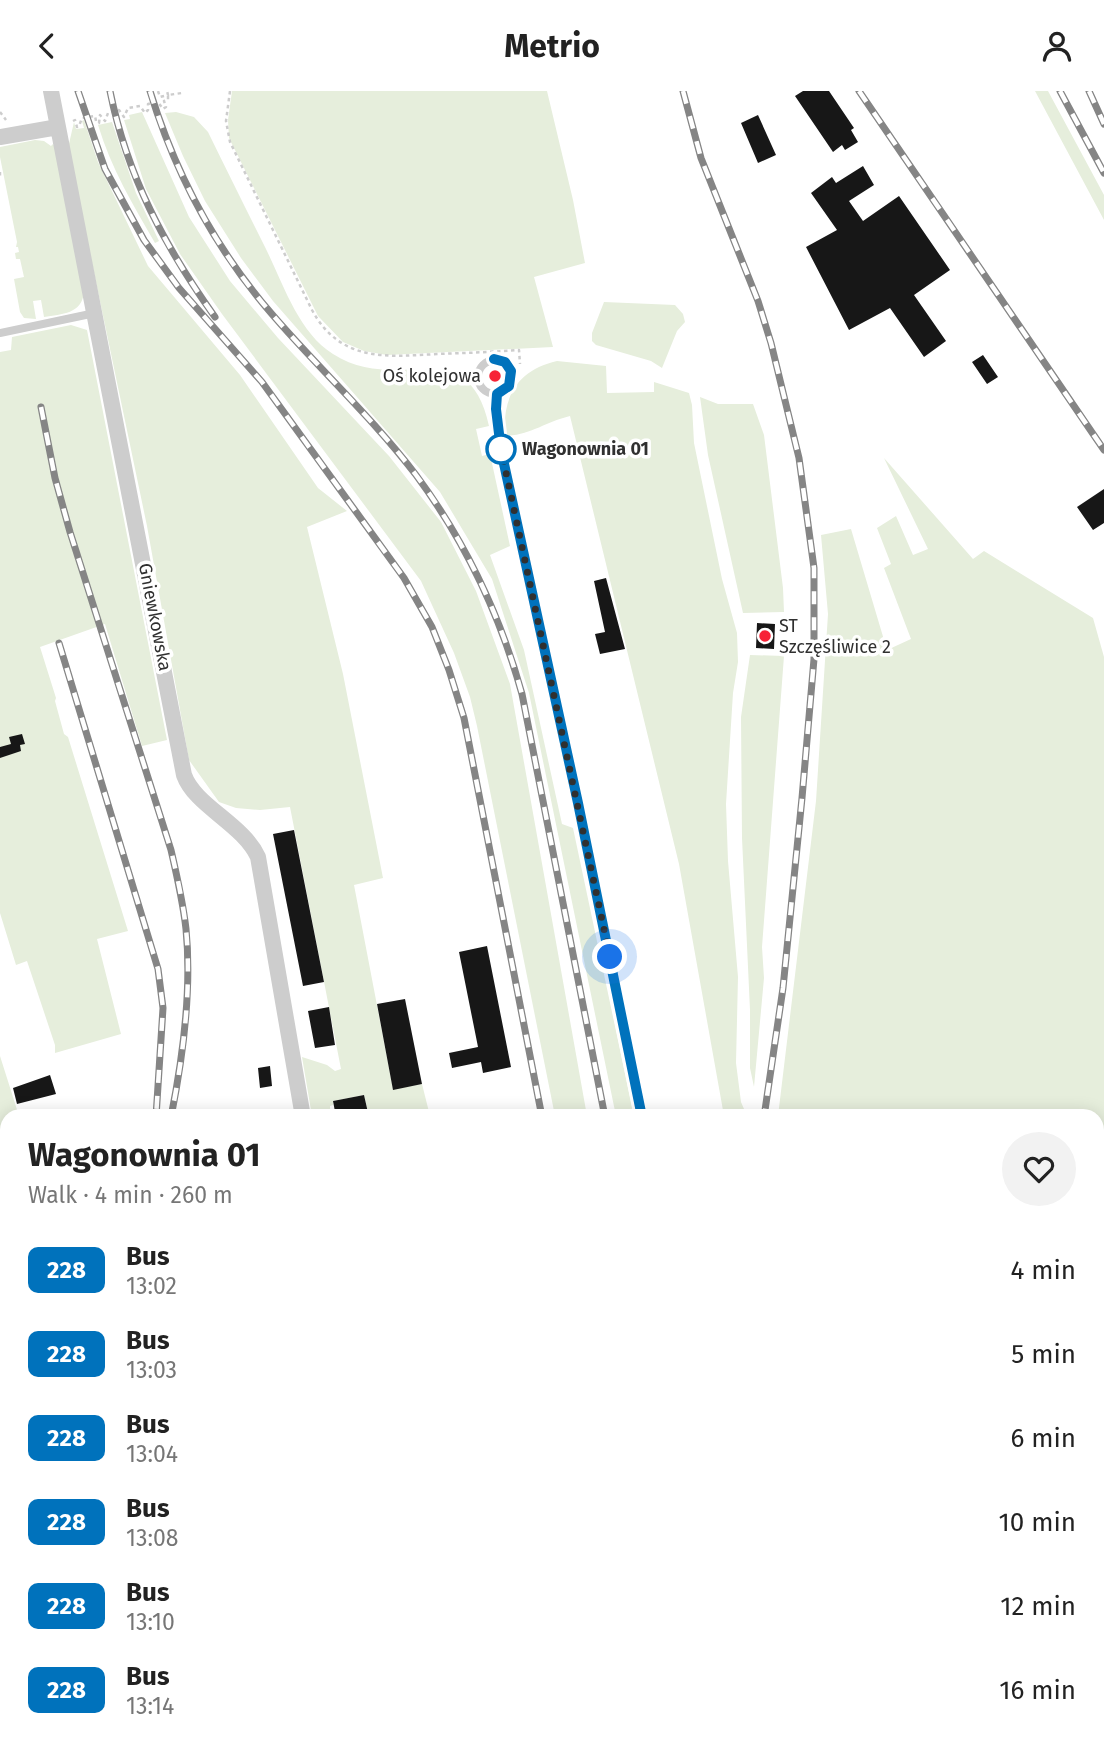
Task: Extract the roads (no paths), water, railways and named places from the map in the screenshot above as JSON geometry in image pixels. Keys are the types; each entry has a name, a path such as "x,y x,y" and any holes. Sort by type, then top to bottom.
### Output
{"street":[{"name":"Gniewkowska","path":"51,91 65,127 95,313 184,775 192,790 234,827 255,849 258,857 302,1109"},
{"path":"0,137 65,127"}],"lane":[{"path":"0,333 95,313"},
{"path":"494,359 509,366 512,376 506,390 497,394 482,388 478,378 484,363 494,359"},
{"path":"497,394 501,450 641,1109"}],"railway":[{"path":"78,91 105,169 144,240 179,288 262,382 404,578 432,627 464,718 540,1109"},
{"path":"110,91 127,152 150,210 180,264 215,317"},
{"path":"150,91 185,180 232,262 271,313 416,475 465,552 492,607 522,694 603,1109"},
{"path":"683,91 701,158 758,301 771,343 799,458 814,568 814,659 802,798 783,988 765,1109"},
{"path":"859,91 1104,450"},
{"path":"1060,91 1104,173"},
{"path":"1089,91 1104,124"},
{"path":"41,407 55,478 70,532 171,850 182,899 188,952 187,999 183,1047 172,1109"},
{"path":"59,643 158,969 163,1008 157,1109"}],"place":[{"name":"Oś kolejowa","path":"495,376"},
{"name":"Wagonownia 01","path":"501,449"},
{"name":"ST Szczęśliwice 2","path":"765,636"}]}
